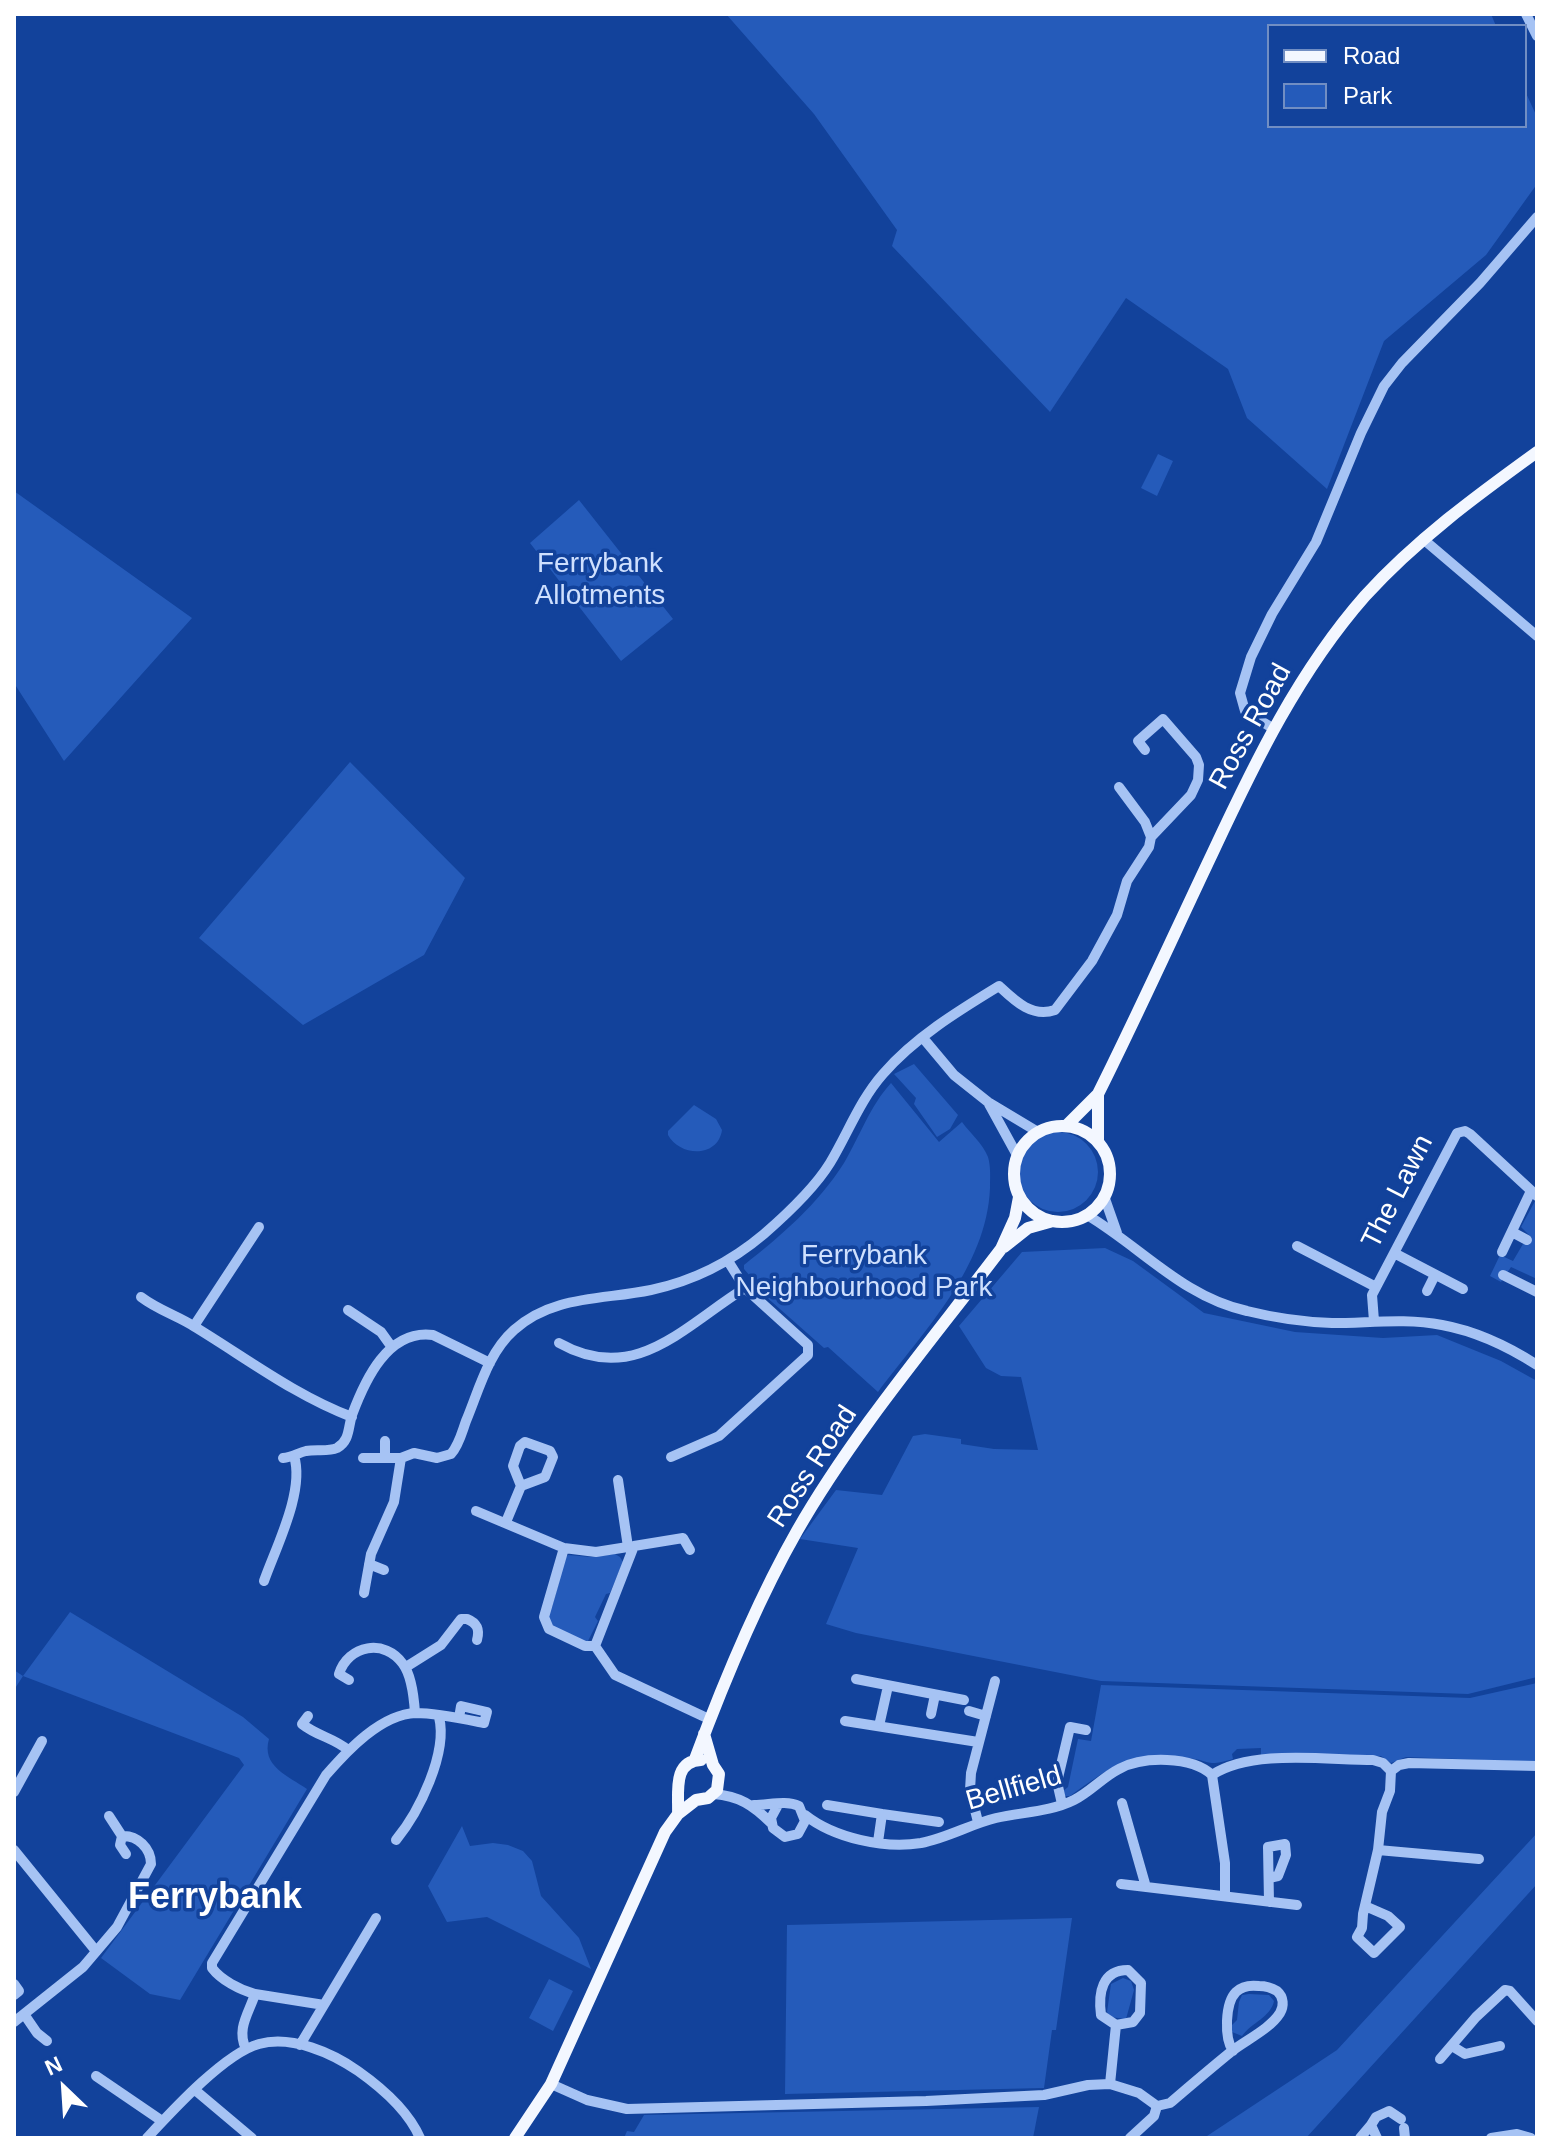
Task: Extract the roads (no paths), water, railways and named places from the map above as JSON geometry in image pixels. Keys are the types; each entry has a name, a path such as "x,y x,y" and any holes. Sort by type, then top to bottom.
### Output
{"main road":[{"name":"Ross Road","path":"1098,1094 1274,729 1336,632 1391,568 1423,539 1537,452"},
{"path":"1066,1126 1098,1094"},
{"path":"1098,1094 1098,1142"},
{"path":"1001,1249 1028,1228 1087,1215 1101,1202 1108,1187 1110,1169 1107,1156 1098,1142 1082,1130 1066,1126 1053,1126 1038,1132 1028,1139 1017,1155 1014,1180 1019,1197 1033,1212 1053,1221"},
{"path":"1001,1249 1015,1218 1019,1197"},
{"name":"Ross Road","path":"695,1759 709,1719 762,1599 814,1502 1001,1249"},
{"path":"515,2138 551,2084 665,1832 678,1814 696,1800 714,1794 719,1783 704,1734"},
{"path":"678,1814 678,1779 683,1766 695,1759 705,1760 716,1770"},
{"path":"679,1786 685,1795 696,1800"}],"street":[{"path":"1526,14 1537,36"},
{"path":"1274,729 1245,711 1240,693 1246,673 1259,639 1316,542 1377,400 1402,363 1480,283 1537,217"},
{"path":"1423,539 1537,636"},
{"path":"363,1458 401,1458 414,1453 437,1458 451,1454 497,1350 512,1331 530,1318 557,1304 676,1284 728,1261 770,1228 829,1165 875,1083 897,1060 958,1011 999,986 1027,1009 1047,1013 1062,1004 1092,961 1111,926 1127,881 1149,847 1151,837 1191,795 1200,773 1196,757 1163,719 1138,741 1145,750"},
{"path":"1119,787 1145,822 1151,837"},
{"path":"923,1038 954,1075 988,1102 1038,1132"},
{"path":"988,1102 1017,1155"},
{"name":"The Lawn","path":"1374,1321 1372,1295 1453,1137 1461,1131 1470,1134 1534,1194 1502,1252"},
{"path":"1104,1196 1117,1233"},
{"path":"1087,1215 1117,1233 1153,1264 1211,1300 1245,1311 1298,1320 1443,1325 1500,1344 1537,1365"},
{"path":"194,1326 259,1227"},
{"path":"1512,1232 1527,1240"},
{"path":"1297,1246 1376,1287"},
{"path":"1394,1253 1463,1289"},
{"path":"671,1457 719,1436 808,1355 808,1345 745,1288 728,1261"},
{"path":"1427,1291 1435,1275"},
{"path":"1503,1275 1537,1292"},
{"path":"559,1343 587,1356 607,1360 633,1357 663,1345 709,1310 745,1288"},
{"path":"141,1297 324,1406 352,1417"},
{"path":"348,1310 381,1332 391,1346"},
{"path":"264,1581 295,1494 297,1466 288,1457 338,1447 349,1434 352,1417 371,1376 391,1346 413,1336 433,1335 490,1363"},
{"path":"385,1441 385,1458"},
{"path":"506,1522 521,1486 513,1466 520,1446 525,1442 550,1451 553,1457 545,1477 521,1486"},
{"path":"364,1593 371,1554 394,1502 401,1458"},
{"path":"595,1646 631,1546 618,1480"},
{"path":"476,1511 564,1548 596,1552 683,1538 690,1550"},
{"path":"564,1548 544,1617 545,1624 549,1629 585,1646 595,1646"},
{"path":"369,1564 384,1570"},
{"path":"406,1667 441,1645 461,1619 467,1619 477,1626 477,1640"},
{"path":"595,1646 615,1675 709,1719"},
{"path":"349,1680 339,1674 351,1655 368,1648 385,1649 397,1656 406,1667 415,1713"},
{"path":"856,1679 964,1700"},
{"path":"978,1822 970,1790 971,1773 995,1681"},
{"path":"879,1726 888,1686"},
{"path":"931,1714 935,1695"},
{"path":"969,1711 986,1716"},
{"path":"324,2005 255,1994 217,1975 212,1963 326,1775 348,1750 387,1723 415,1713 459,1718"},
{"path":"308,1716 302,1724 311,1731 333,1738 348,1750"},
{"path":"396,1840 409,1824 430,1778 441,1735 439,1717"},
{"path":"845,1721 978,1742"},
{"path":"1062,1804 1057,1782 1068,1722 1086,1730"},
{"path":"14,1792 42,1741"},
{"path":"1225,1896 1225,1863 1212,1775 1242,1761 1373,1760 1383,1763 1391,1771 1390,1791 1382,1812 1378,1850 1364,1910"},
{"name":"Bellfield","path":"805,1815 820,1827 878,1842 919,1843 978,1822 1075,1800 1118,1770 1138,1763 1196,1765 1212,1775"},
{"path":"1391,1771 1409,1763 1537,1766"},
{"path":"716,1770 733,1795"},
{"path":"714,1794 733,1795 754,1805 776,1832 785,1837 795,1836 801,1831 805,1815 794,1803 754,1805"},
{"path":"1122,1803 1146,1887"},
{"path":"771,1823 772,1813 778,1805"},
{"path":"827,1805 939,1822"},
{"path":"878,1842 882,1814"},
{"path":"109,1816 122,1836 120,1845 126,1854"},
{"name":"Bellfield","path":"801,1831 820,1827"},
{"path":"14,2022 83,1967 117,1927 151,1864 151,1855 146,1847 130,1835 122,1836"},
{"path":"14,1850 96,1951"},
{"path":"1378,1850 1479,1859"},
{"path":"1269,1878 1269,1902"},
{"path":"1121,1884 1297,1905"},
{"path":"300,2045 376,1918"},
{"path":"1128,1970 1141,1983 1140,2013 1133,2022 1116,2025 1101,2015 1103,1983 1114,1972 1128,1970"},
{"path":"14,1984 19,1991 14,1995"},
{"path":"551,2084 596,2103 642,2109 1044,2095 1088,2085 1110,2084 1139,2093 1157,2106 1170,2103 1279,2015 1283,2004 1279,1993 1261,1986 1245,1986 1237,1991 1231,1999 1227,2029 1228,2045 1233,2051"},
{"path":"1440,2059 1476,2017 1505,1990 1510,1991 1537,2021"},
{"path":"246,2049 242,2029 255,1994"},
{"path":"24,2014 37,2033 47,2041"},
{"path":"1110,2084 1116,2025"},
{"path":"147,2138 227,2062 246,2049 268,2042 300,2045 337,2058 372,2082 404,2113 420,2138"},
{"path":"1452,2046 1465,2054 1500,2046"},
{"path":"96,2076 162,2121"},
{"path":"195,2090 252,2138"},
{"path":"1130,2138 1154,2116 1157,2106"},
{"path":"1360,2138 1376,2117 1389,2111 1403,2128"},
{"path":"1371,2125 1377,2138"},
{"path":"1491,2138 1517,2134 1531,2138"}],"district":[{"name":"Ferrybank","path":"215,1898"}],"park label":[{"name":"Ferrybank Allotments","path":"600,580"},
{"name":"Ferrybank Neighbourhood Park","path":"864,1272"}]}
